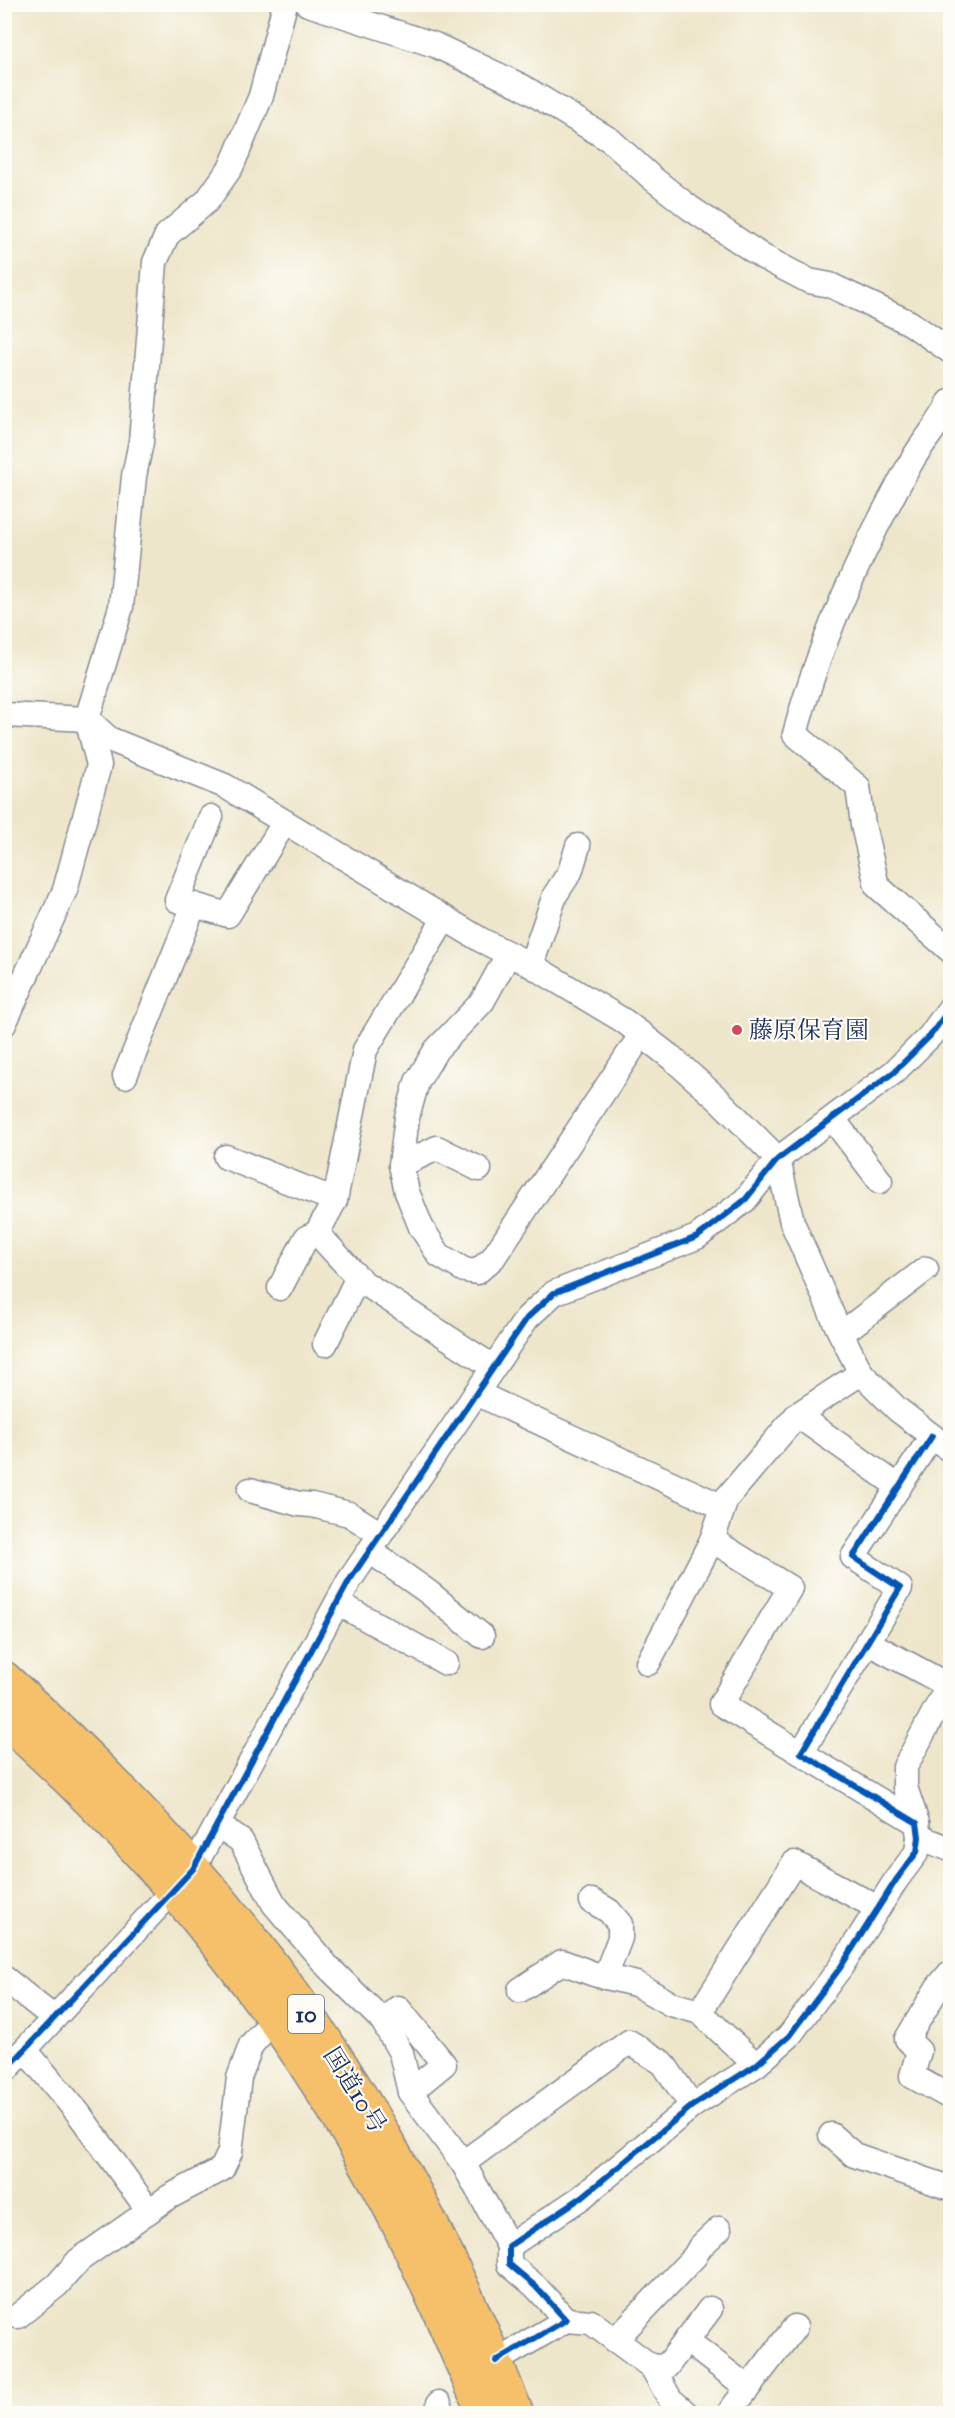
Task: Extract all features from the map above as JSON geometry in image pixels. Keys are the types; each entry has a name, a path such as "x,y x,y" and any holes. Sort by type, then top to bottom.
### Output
{"highway":[{"name":"国道10号","path":"4,1678 71,1738 183,1879 337,2117 388,2204 484,2414"},
{"name":"国道10号","path":"4,1720 97,1808 183,1879 269,1962 321,2034 378,2126 417,2197 496,2361 517,2414"}],"street":[{"path":"4,1024 65,890 99,765 87,719 121,606 135,476 141,442 155,262 167,235 207,201 231,167 261,96 285,4"},
{"path":"308,4 435,45 521,86 610,140 690,208 763,257 809,281 830,285 910,323 951,351"},
{"path":"951,402 911,462 852,578 808,685 795,734 858,787 863,825 877,886 951,950"},
{"path":"4,715 87,719 109,739 225,786 508,955 531,965 642,1034 719,1100 778,1159 792,1222 841,1334 861,1373 897,1409 941,1443 899,1487 853,1557 900,1588 801,1753"},
{"path":"211,817 177,900 228,915 284,823"},
{"path":"531,965 555,895 570,872 578,846"},
{"path":"125,1076 194,905"},
{"path":"280,1288 306,1238 317,1233 335,1200 366,1050 446,918"},
{"path":"508,955 482,1002 436,1050 417,1082 407,1117 401,1165 407,1192 421,1227 440,1256 464,1270 477,1272 494,1258 642,1034"},
{"path":"4,2072 183,1879 218,1825 338,1603 375,1542 527,1318 554,1293 697,1237 745,1200 778,1159 894,1072 930,1036 951,1008"},
{"path":"833,1119 880,1181"},
{"path":"401,1165 437,1148 480,1169"},
{"path":"226,1157 335,1200"},
{"path":"317,1233 358,1277 493,1367"},
{"path":"841,1334 926,1269"},
{"path":"325,1344 358,1277"},
{"path":"648,1663 712,1540 726,1498 797,1415 861,1373"},
{"path":"476,1393 723,1507"},
{"path":"797,1415 899,1487"},
{"path":"250,1490 298,1504 312,1504 349,1514 428,1592 482,1636"},
{"path":"712,1540 790,1588 721,1704 951,1849"},
{"path":"338,1603 446,1663"},
{"path":"509,2246 582,2197 692,2106 756,2065 789,2036 840,1968 917,1852 918,1830 905,1787 904,1767 946,1690 940,1681 867,1642"},
{"path":"218,1825 241,1840 274,1905 328,1967 383,2021 401,2053 410,2092 463,2163 509,2246 509,2264 535,2286 566,2320"},
{"path":"700,2012 794,1863 878,1908"},
{"path":"592,1901 609,1911 620,1924 620,1938 605,1977"},
{"path":"520,1990 562,1962 605,1977 636,1984 670,2004 700,2012 756,2065"},
{"path":"949,1974 938,1987 907,2039 919,2051 912,2076 951,2097"},
{"path":"4,1978 54,2018"},
{"path":"383,2021 398,2008 444,2064 410,2092"},
{"path":"18,2316 57,2285 80,2260 169,2197 222,2169 230,2152 239,2078 251,2045 274,2019"},
{"path":"463,2163 629,2042 663,2063 692,2106"},
{"path":"25,2050 79,2114 149,2211"},
{"path":"831,2135 854,2155 951,2188"},
{"path":"615,2340 695,2256 699,2247 719,2229"},
{"path":"652,2367 667,2366 710,2309"},
{"path":"496,2361 566,2320 591,2322 652,2367 670,2399 687,2414"},
{"path":"731,2410 795,2326"},
{"path":"686,2340 748,2388"}],"cycle path":[{"path":"4,2072 193,1869 349,1581 527,1318 554,1293 697,1237 745,1200 778,1159 894,1072 930,1036 950,1008"},
{"path":"496,2361 566,2320 535,2286 509,2264 509,2246 582,2197 692,2106 756,2065 789,2036 840,1968 896,1880 917,1852 919,1837 917,1823 801,1753 900,1588 853,1557 932,1436"}],"place":[{"name":"藤原保育園","path":"737,1030"}]}
